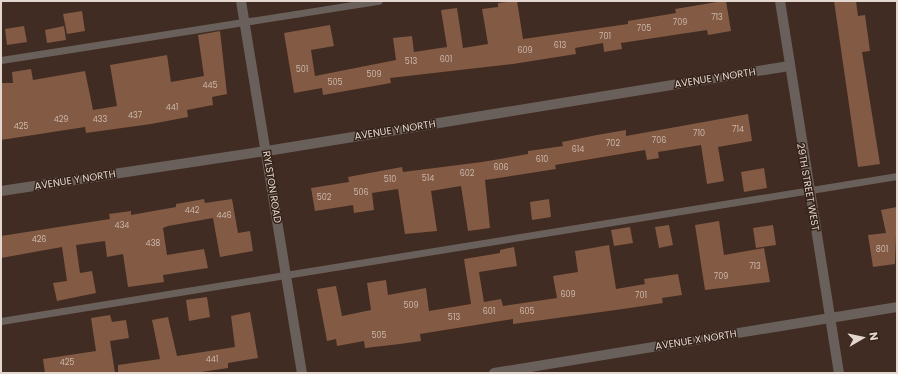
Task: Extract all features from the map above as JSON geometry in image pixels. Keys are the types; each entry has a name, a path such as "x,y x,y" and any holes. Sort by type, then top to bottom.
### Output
{"street":[{"name":"RYLSTON ROAD","path":"241,1 267,151 302,373"},
{"name":"29TH STREET WEST","path":"780,1 789,66 831,318 838,373"},
{"name":"AVENUE Y NORTH","path":"1,191 267,151 789,66"},
{"name":"AVENUE X NORTH","path":"494,373 897,307"}],"lane":[{"path":"1,60 378,1"},
{"path":"1,321 286,277 897,176"}],"building":[{"path":"517,1 523,39 628,24 628,21 676,13 675,9 723,1 726,1 731,31 708,35 707,30 621,43 622,49 604,52 603,43 575,48 576,54 513,64 390,78 391,83 323,95 322,88 294,93 284,33 330,25 334,46 311,50 315,76 396,60 393,38 412,36 414,52 447,47 441,10 457,8 463,48 488,44 482,9 498,7 498,3"},
{"path":"834,1 856,1 858,16 865,15 870,51 862,52 880,164 858,167"},
{"path":"82,11 85,31 67,34 63,14"},
{"path":"24,26 27,42 7,45 5,29"},
{"path":"64,26 66,40 47,43 45,30"},
{"path":"220,31 227,94 212,97 213,105 187,110 188,117 151,124 86,133 85,127 1,140 1,83 13,83 12,72 31,69 33,80 85,71 93,110 117,106 110,65 167,55 171,82 204,76 198,35"},
{"path":"748,114 752,141 718,147 724,181 707,184 701,145 658,152 659,158 647,160 645,150 555,165 556,169 485,180 490,228 468,231 461,186 431,191 437,231 405,234 398,189 372,193 374,210 354,213 353,205 315,211 311,188 349,182 348,177 402,167 403,172 482,162 528,154 528,151 563,146 562,142 597,135 626,130 626,136"},
{"path":"764,168 767,188 744,192 741,172"},
{"path":"204,199 205,203 232,199 238,233 250,231 253,251 220,257 213,218 168,226 163,228 167,255 204,249 208,268 163,275 164,282 128,287 123,254 107,257 105,241 76,245 80,273 92,271 96,293 57,301 53,283 67,281 62,247 1,258 1,236 110,219 109,214 131,211 131,215 176,207 176,204"},
{"path":"549,199 551,217 532,220 530,202"},
{"path":"897,207 895,264 873,267 868,235 886,233 881,210"},
{"path":"719,221 724,255 764,248 770,282 705,290 695,225"},
{"path":"669,225 673,245 659,248 655,227"},
{"path":"773,225 776,245 756,248 753,228"},
{"path":"630,227 633,243 614,246 611,230"},
{"path":"609,245 616,289 645,284 644,279 678,274 682,295 662,298 663,303 623,309 513,324 513,319 420,334 421,341 400,344 365,348 364,341 337,346 336,339 327,341 317,289 336,286 342,316 371,310 367,283 386,280 388,295 426,288 429,311 471,304 464,259 500,253 500,250 514,247 517,266 479,272 484,302 501,299 503,306 557,298 553,276 578,272 575,251"},
{"path":"207,297 210,317 189,321 186,300"},
{"path":"250,312 258,358 228,363 228,368 195,373 118,373 118,365 160,359 152,320 168,317 177,356 235,347 231,316"},
{"path":"110,315 112,322 126,320 129,338 110,341 115,373 45,373 43,359 96,351 91,318"}]}
